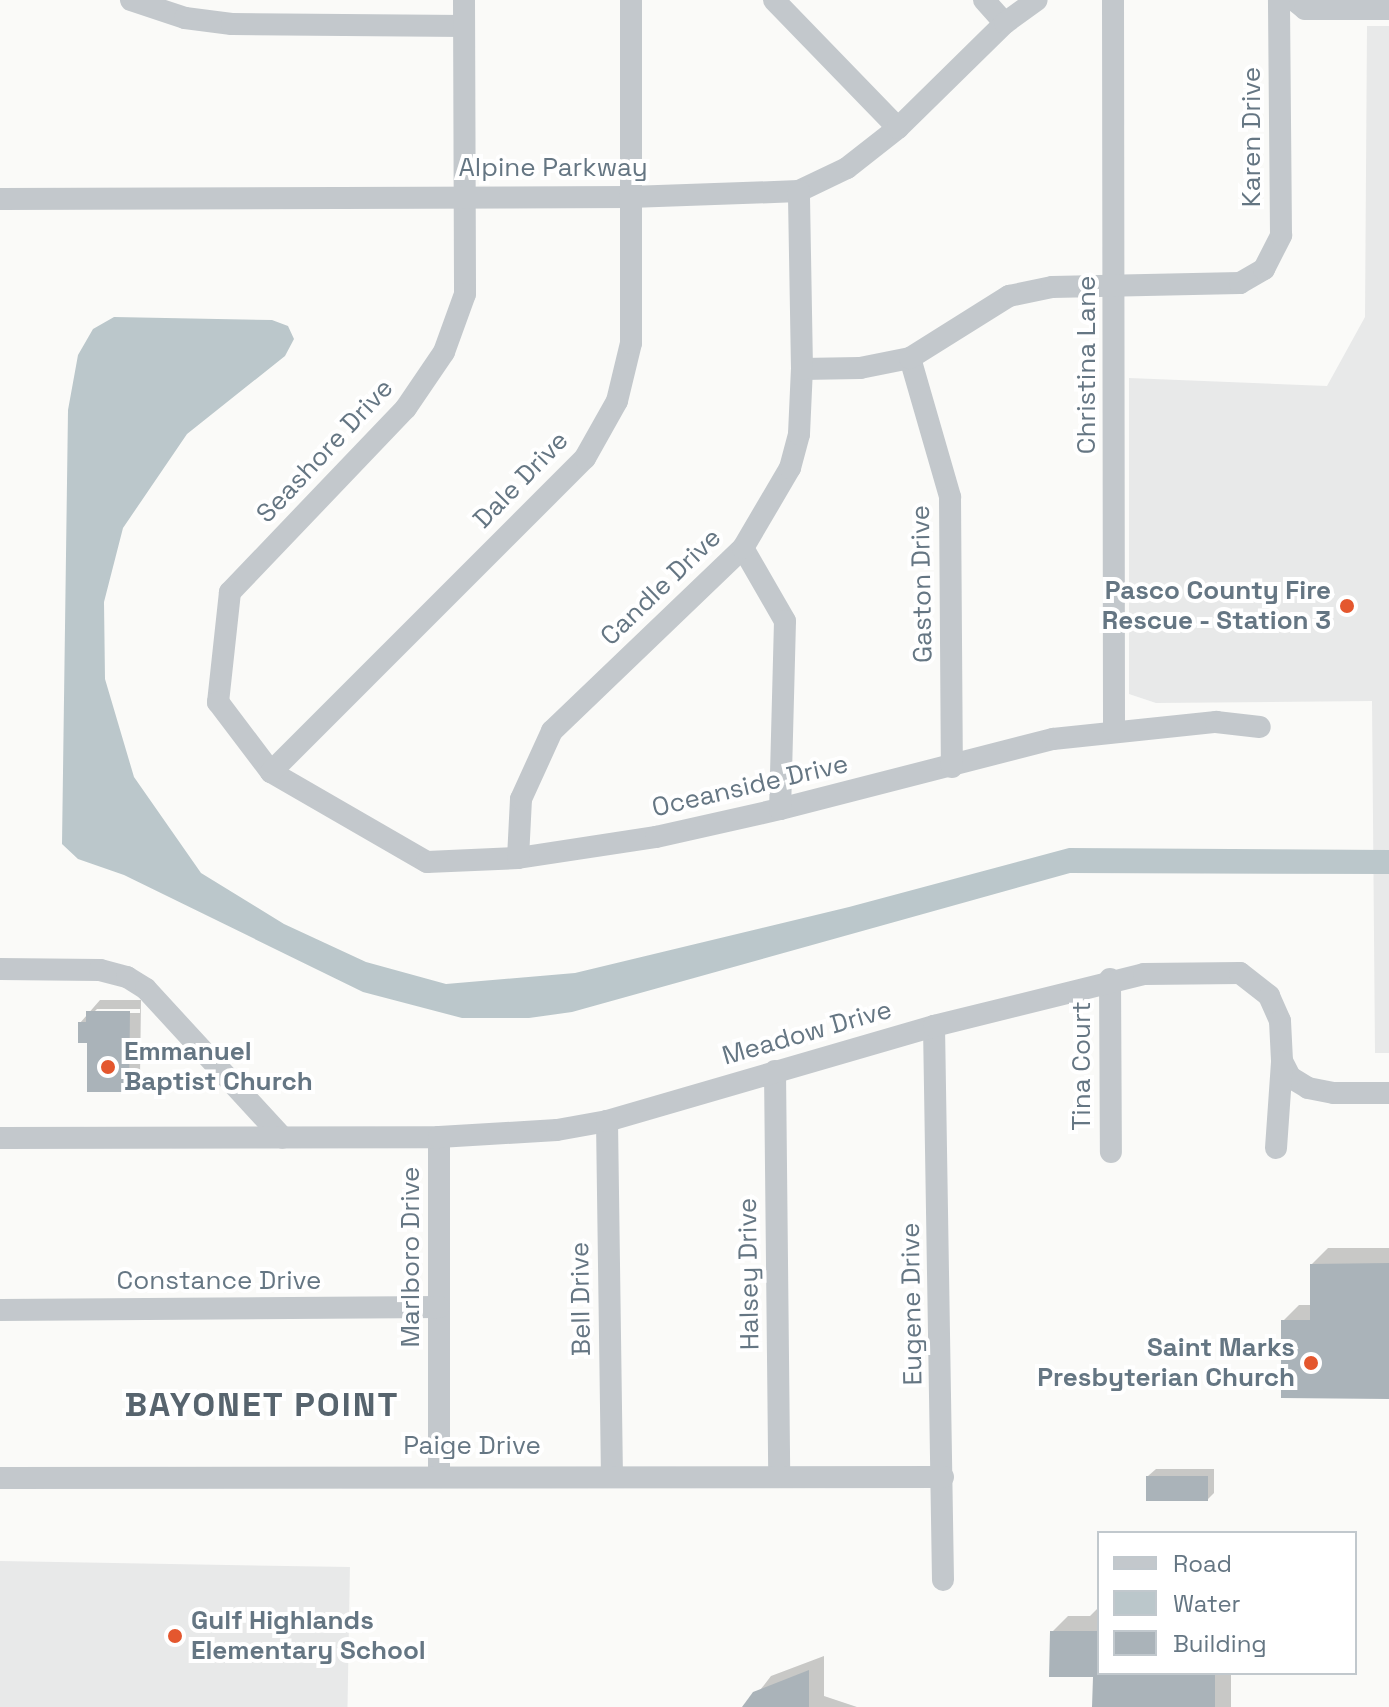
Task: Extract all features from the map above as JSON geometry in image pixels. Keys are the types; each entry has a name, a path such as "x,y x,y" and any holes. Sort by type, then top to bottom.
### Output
{"street":[{"path":"131,0 185,18 232,24 464,26"},
{"name":"Seashore Drive","path":"271,772 218,702 230,592 406,408 444,352 465,294 464,0"},
{"name":"Dale Drive","path":"271,772 585,458 617,401 631,343 631,0"},
{"path":"774,0 898,128"},
{"path":"984,0 1005,23"},
{"name":"Alpine Parkway","path":"0,199 630,197 799,191 847,168 898,128 1005,23 1037,0"},
{"name":"Christina Lane","path":"1113,0 1114,730"},
{"name":"Karen Drive","path":"1115,284 1240,283 1264,269 1281,235 1279,0"},
{"path":"1294,0 1305,9 1389,9"},
{"name":"Candle Drive","path":"518,858 521,799 552,731 743,548 790,468 799,434 802,369 799,191"},
{"path":"802,369 860,368 910,358 1009,296 1115,284"},
{"name":"Gaston Drive","path":"910,358 950,497 952,767"},
{"path":"743,548 785,621 780,809"},
{"name":"Oceanside Drive","path":"271,772 427,862 518,858 656,837 952,767 1053,739 1114,730 1216,722 1260,727"},
{"path":"0,969 100,970 127,977 146,989 283,1138"},
{"name":"Meadow Drive","path":"0,1138 439,1137 607,1121 934,1026 1110,979 1240,973 1269,996 1280,1021 1282,1061 1276,1148"},
{"name":"Tina Court","path":"1110,979 1111,1152"},
{"name":"Eugene Drive","path":"934,1026 943,1580"},
{"path":"1282,1061 1290,1077 1308,1088 1389,1093"},
{"name":"Halsey Drive","path":"775,1071 779,1476"},
{"name":"Bell Drive","path":"607,1121 612,1476"},
{"name":"Marlboro Drive","path":"439,1137 439,1474"},
{"name":"Constance Drive","path":"0,1310 439,1307"},
{"name":"Paige Drive","path":"0,1478 439,1474 943,1477"}],"shaded area":[{"path":"1367,26 1389,26 1389,1053 1375,1053 1372,701 1156,703 1129,694 1129,378 1327,386 1365,317"},
{"name":"Gulf Highlands Elementary School","path":"0,1561 350,1567 348,1707 0,1707"}],"water":[{"path":"114,317 272,320 288,326 294,339 285,356 187,434 123,528 104,602 105,679 134,777 201,873 284,924 366,962 446,984 575,973 849,907 1069,848 1389,850 1389,874 1070,873 572,1012 529,1018 462,1018 363,992 124,875 78,859 62,844 68,410 78,355 93,329"}],"building":[{"name":"Emmanuel Baptist Church","path":"86,1011 130,1011 129,1092 87,1092 87,1043 78,1043 78,1022 86,1022"},
{"name":"Saint Marks Presbyterian Church","path":"1389,1263 1389,1399 1281,1398 1281,1320 1310,1320 1310,1264"},
{"path":"1146,1476 1208,1476 1208,1501 1146,1501"},
{"path":"1050,1631 1097,1631 1097,1675 1215,1675 1215,1707 1092,1707 1093,1677 1049,1677"},
{"path":"809,1670 809,1707 742,1707 753,1692"}],"place":[{"name":"Pasco County Fire Rescue - Station 3","path":"1347,606"},
{"name":"Emmanuel Baptist Church","path":"108,1067"},
{"name":"Saint Marks Presbyterian Church","path":"1311,1363"},
{"name":"Gulf Highlands Elementary School","path":"175,1636"}],"district":[{"name":"BAYONET POINT","path":"262,1405"}]}
